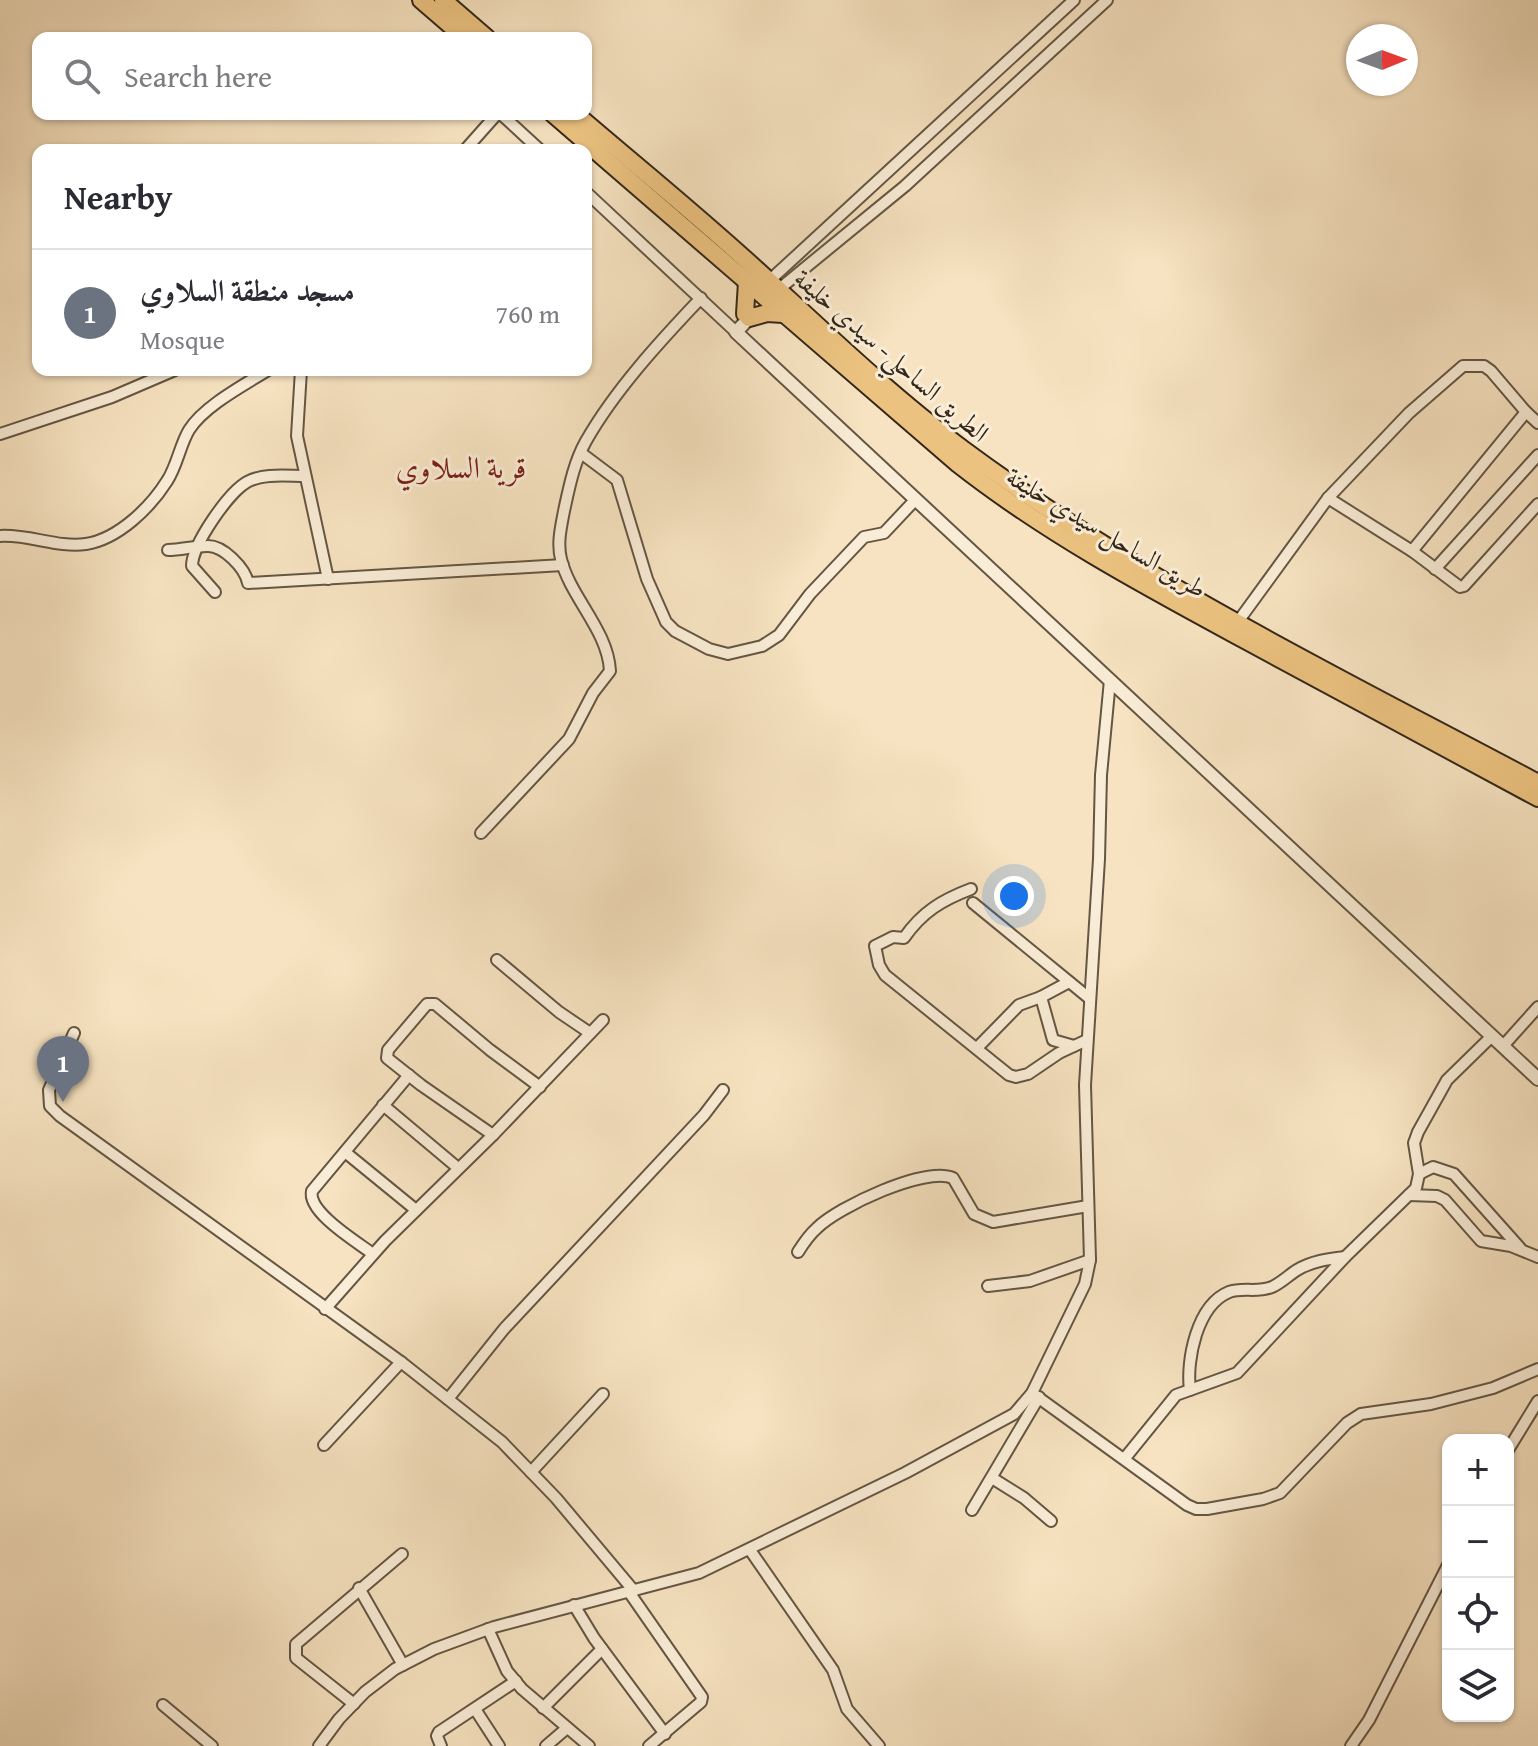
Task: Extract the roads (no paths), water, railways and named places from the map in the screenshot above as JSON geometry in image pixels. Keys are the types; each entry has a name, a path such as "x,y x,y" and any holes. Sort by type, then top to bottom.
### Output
{"highway":[{"path":"421,0 458,32"},
{"path":"443,0 480,32"},
{"name":"طريق الساحل سيدي خليفة","path":"560,120 589,144"},
{"name":"الطريق الساحلي- سيدي خليفة","path":"582,120 764,289 962,448 1040,504 1124,558 1237,623 1538,783"},
{"name":"طريق الساحل سيدي خليفة","path":"592,146 764,289 783,314 958,464 1020,511 1064,540 1194,613 1538,798"},
{"path":"743,322 764,289"},
{"path":"743,322 767,313 783,314"}],"street":[{"path":"743,322 764,289 1074,0"},
{"path":"764,289 905,186 1107,0"},
{"path":"471,144 493,120"},
{"path":"506,120 533,144"},
{"path":"592,198 701,298 743,322 916,499 1538,1079"},
{"path":"481,833 569,739 593,693 610,671 590,614 563,565 559,543 573,475 585,443 608,408 701,298"},
{"path":"1237,623 1328,498 1409,413 1463,366 1484,366 1491,371 1538,423"},
{"path":"0,434 112,397 161,376"},
{"path":"0,536 30,537 71,545 88,544 113,536 143,509 167,481 190,429 228,394 258,376"},
{"path":"301,376 297,436 328,579"},
{"path":"1412,551 1526,412"},
{"path":"581,453 617,480 647,579 666,622 675,631 709,649 728,654 762,646 779,635 810,594 864,537 884,533 916,499"},
{"path":"1435,569 1538,455"},
{"path":"215,592 192,566 192,557 220,508 247,482 263,477 305,476"},
{"path":"1328,498 1412,551 1455,585 1464,586 1538,504"},
{"path":"168,550 208,545 220,549 246,573 248,583 563,565"},
{"path":"972,1510 1036,1395 1085,1284 1090,1260 1085,1085 1101,775 1110,680"},
{"path":"971,889 932,907 916,921 904,938 893,937 875,946 879,965 885,975 1001,1070 1016,1077 1028,1074 1087,1040"},
{"path":"973,903 1089,998"},
{"path":"497,960 559,1012 590,1033"},
{"path":"977,1048 1019,1005 1069,982"},
{"path":"1041,997 1053,1040 1074,1046"},
{"path":"493,1135 386,1055 427,1004 431,1003 540,1087"},
{"path":"1503,1046 1538,1007"},
{"path":"325,1309 373,1254 603,1020"},
{"path":"74,1033 49,1090 50,1106 401,1362 502,1442 632,1591 702,1697 701,1702 649,1746"},
{"path":"1125,1458 1176,1395 1237,1373 1345,1257 1416,1188 1419,1174 1414,1143 1424,1119 1447,1080 1492,1036"},
{"path":"373,1254 314,1207 310,1199 312,1191 409,1075"},
{"path":"448,1399 504,1329 704,1115 723,1090"},
{"path":"383,1105 458,1168"},
{"path":"345,1152 416,1210"},
{"path":"1419,1174 1433,1167 1454,1174 1523,1251"},
{"path":"798,1252 817,1227 847,1207 936,1174 953,1178 974,1214 993,1222 1088,1206"},
{"path":"1409,1195 1437,1196 1445,1200 1481,1241 1538,1257"},
{"path":"1190,1390 1188,1362 1199,1325 1222,1296 1231,1290 1264,1290 1307,1264 1345,1257"},
{"path":"988,1286 1030,1281 1090,1260"},
{"path":"324,1445 401,1362"},
{"path":"1036,1395 1196,1509 1207,1509 1263,1499 1284,1490 1347,1423 1361,1414 1431,1404 1493,1388 1538,1369"},
{"path":"531,1472 603,1394"},
{"path":"319,1746 365,1692 403,1665 459,1638 699,1573 905,1473 1014,1414 1036,1395"},
{"path":"1514,1440 1538,1401"},
{"path":"992,1478 1024,1498 1051,1521"},
{"path":"750,1550 833,1670 847,1709 879,1746"},
{"path":"354,1704 296,1658 296,1644 402,1554"},
{"path":"1351,1746 1369,1720 1442,1577"},
{"path":"359,1588 403,1665"},
{"path":"574,1605 602,1649 665,1734"},
{"path":"488,1629 498,1654 516,1681 589,1746"},
{"path":"543,1708 602,1649"},
{"path":"441,1746 437,1736 439,1732 516,1681"},
{"path":"163,1705 212,1746"},
{"path":"475,1709 499,1746"},
{"path":"546,1746 567,1728"}],"place":[{"name":"مسجد منطقة السلاوي","path":"63,1102"}],"district":[{"name":"قرية السلاوي","path":"461,467"}]}
